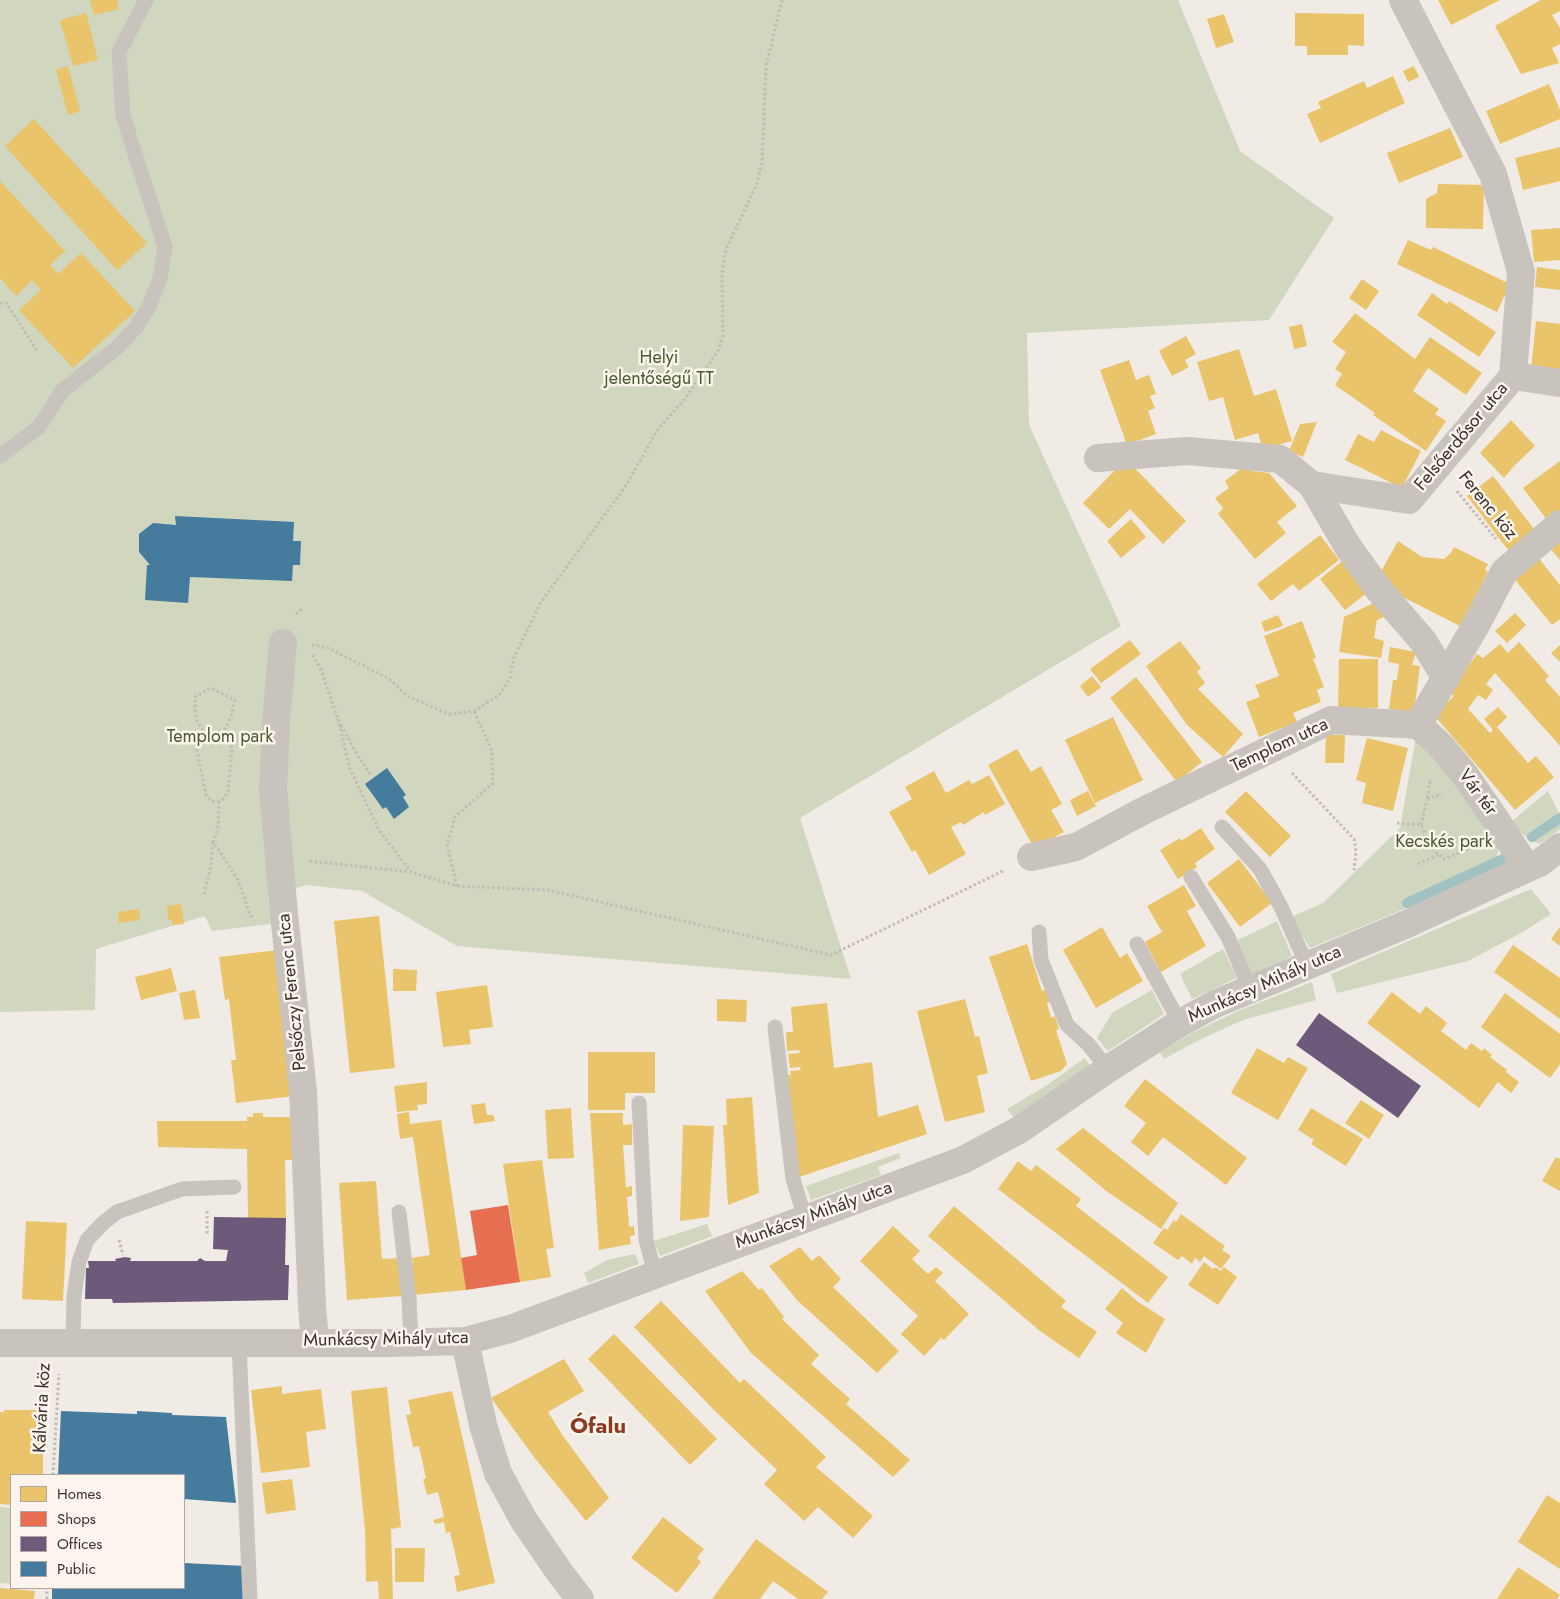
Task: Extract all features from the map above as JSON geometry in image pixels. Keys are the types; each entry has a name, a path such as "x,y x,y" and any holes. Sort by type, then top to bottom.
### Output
{"street":[{"name":"Felsőerdősor utca","path":"1312,485 1409,500 1513,376 1521,272 1493,174 1404,0"},
{"path":"1513,376 1560,383"},
{"name":"Felsőerdősor utca","path":"1098,458 1186,450 1280,460 1312,485 1348,547 1380,590 1423,641 1446,678"},
{"path":"1418,725 1476,625 1504,572 1560,524"},
{"name":"Pelsőczy Ferenc utca","path":"283,643 276,722 273,789 303,1091 312,1305 316,1342"},
{"name":"Templom utca","path":"1031,857 1076,848 1141,812 1331,720 1418,725"},
{"name":"Vár tér","path":"1418,725 1441,746 1465,775 1527,868"},
{"name":"Munkácsy Mihály utca","path":"0,1343 465,1341 510,1329 963,1160 1019,1130 1108,1069 1180,1023 1215,1004 1407,924 1541,862 1560,847"},
{"path":"465,1341 483,1425 498,1473 523,1519 580,1599"}],"lane":[{"path":"0,456 39,426 62,391 118,347 138,326 150,305 160,278 165,247 123,116 119,52 146,0"},
{"path":"1222,826 1260,869 1281,907 1307,965"},
{"path":"1191,877 1228,936 1250,989"},
{"path":"1039,932 1042,960 1067,1025 1088,1044 1108,1069"},
{"path":"1137,944 1180,1023"},
{"path":"775,1027 793,1179 805,1218"},
{"path":"639,1103 646,1240 655,1275"},
{"path":"67,1342 79,1262 87,1240 103,1223 117,1212 182,1189 234,1187"},
{"path":"399,1212 409,1298 411,1342"},
{"path":"239,1343 250,1599"}],"path":[{"path":"411,872 379,830 350,769 338,719 322,670 307,644 328,648 388,678 409,697 449,714 474,710 498,695 510,678 514,657 541,602 624,487 658,429 684,400 718,351 723,335 722,274 726,249 756,186 762,163 766,66 782,0"},
{"path":"0,303 6,303 38,352"},
{"name":"Ferenc köz","path":"1437,466 1515,562"},
{"path":"205,736 195,711 195,697 210,688 236,700 231,717 223,733"},
{"path":"458,886 447,845 456,818 493,783 492,751 474,710"},
{"path":"338,719 370,775"},
{"path":"218,732 223,733 231,743 228,792 219,801 212,802 208,799 204,786 197,750 200,741 205,736 218,732"},
{"path":"1270,750 1354,839 1356,851 1354,870"},
{"path":"1431,776 1422,826 1432,849 1444,859 1473,847 1476,837"},
{"path":"1427,800 1436,795 1445,798"},
{"path":"204,894 211,866 213,841 218,829 219,801"},
{"path":"1397,823 1422,826"},
{"path":"213,841 238,880 250,915"},
{"path":"1418,864 1439,854"},
{"path":"280,858 411,872 458,886 548,890 831,955 1006,870"},
{"path":"207,1217 207,1236"},
{"name":"Kálvária köz","path":"53,1474 67,1342"}],"green space":[{"name":"Helyi jelentőségű TT","path":"0,0 1178,0 1240,151 1334,218 1269,320 1027,333 1029,425 1121,626 800,818 851,979 457,946 362,891 306,885 268,896 271,924 212,931 205,916 96,949 95,1010 0,1012"},
{"name":"Kecskés park","path":"1418,725 1499,842 1497,856 1500,866 1462,885 1310,948 1291,917 1323,903 1400,828"},
{"path":"1548,791 1560,815 1560,829 1540,844 1532,841 1511,822"},
{"path":"1531,889 1551,914 1523,932 1468,961 1337,993 1331,974"},
{"path":"1277,921 1292,956 1251,974 1238,940"},
{"path":"1223,949 1237,978 1192,999 1180,974"},
{"path":"1312,982 1316,1000 1243,1020 1199,1040 1164,1059 1160,1052 1192,1033 1238,1011"},
{"path":"1152,990 1164,1014 1108,1051 1097,1038 1112,1013"},
{"path":"1085,1058 1090,1066 1052,1093 1013,1117 1007,1109 1047,1085"},
{"path":"899,1153 901,1158 878,1167 881,1175 811,1200 806,1186"},
{"path":"707,1224 712,1236 660,1256 654,1241"},
{"path":"635,1254 639,1264 588,1283 584,1273 607,1260"},
{"path":"0,1507 10,1508 10,1584 0,1583"}],"building: Homes":[{"path":"90,0 117,0 119,9 94,15"},
{"path":"1438,0 1500,0 1451,25"},
{"path":"1541,0 1560,0 1560,11 1552,15 1560,28 1560,44 1552,48 1559,63 1521,74 1495,26"},
{"path":"86,13 98,60 73,66 60,20"},
{"path":"1295,13 1364,14 1364,46 1348,45 1348,55 1307,55 1307,46 1295,46"},
{"path":"1224,14 1234,42 1216,48 1207,19"},
{"path":"68,66 80,111 68,115 56,70"},
{"path":"1414,66 1419,77 1408,82 1403,71"},
{"path":"1393,76 1405,103 1320,143 1307,114 1321,108 1318,102 1364,81 1367,88"},
{"path":"1549,84 1560,110 1560,119 1500,144 1486,111"},
{"path":"34,119 147,243 117,270 5,146"},
{"path":"1450,128 1463,157 1399,183 1387,153"},
{"path":"1560,147 1560,181 1523,190 1515,158"},
{"path":"0,181 65,251 50,265 58,274 81,253 135,311 73,368 19,310 41,290 32,280 16,296 0,278"},
{"path":"1438,184 1484,185 1483,229 1426,228 1426,199 1437,193"},
{"path":"1560,228 1560,260 1534,262 1531,230"},
{"path":"1408,240 1431,250 1433,247 1510,284 1497,312 1397,264"},
{"path":"1537,267 1560,270 1560,290 1535,287"},
{"path":"1362,279 1379,291 1366,310 1349,298"},
{"path":"1432,293 1447,304 1449,301 1496,332 1479,357 1417,315"},
{"path":"1355,313 1415,359 1430,337 1482,373 1466,395 1428,368 1413,391 1439,409 1435,414 1446,421 1426,451 1373,415 1375,413 1335,385 1342,374 1335,369 1346,352 1332,342"},
{"path":"1536,321 1560,324 1560,372 1531,369"},
{"path":"1302,324 1307,346 1294,349 1289,327"},
{"path":"1186,336 1196,354 1185,360 1189,367 1172,376 1159,351"},
{"path":"1239,349 1254,396 1276,389 1292,441 1263,449 1258,433 1235,440 1223,397 1209,401 1197,362"},
{"path":"1129,360 1136,380 1149,375 1156,394 1150,396 1155,408 1148,411 1156,434 1127,445 1100,370"},
{"path":"1511,420 1535,446 1504,478 1480,453"},
{"path":"1317,422 1303,457 1289,451 1300,424"},
{"path":"1381,430 1421,451 1402,488 1345,460 1358,434 1374,442"},
{"path":"1126,459 1186,521 1163,544 1130,509 1109,529 1083,503"},
{"path":"1560,461 1560,511 1547,520 1523,488"},
{"path":"1246,465 1251,471 1269,473 1297,506 1277,522 1286,533 1255,559 1218,514 1223,508 1215,498 1229,488 1225,481"},
{"path":"1493,476 1535,530 1508,550 1467,496"},
{"path":"1131,519 1146,537 1121,558 1107,541"},
{"path":"1320,535 1339,560 1299,591 1293,584 1271,601 1257,584"},
{"path":"1560,540 1560,560 1550,548"},
{"path":"1398,541 1422,557 1444,559 1451,553 1454,547 1488,564 1485,570 1488,572 1460,626 1395,593 1378,577"},
{"path":"1537,556 1560,585 1560,619 1552,625 1512,576"},
{"path":"1342,561 1368,592 1345,610 1320,579"},
{"path":"1376,602 1388,615 1377,620 1374,638 1384,641 1381,658 1339,652 1344,617"},
{"path":"1515,613 1526,625 1507,643 1495,631"},
{"path":"1278,615 1283,626 1265,632 1261,622"},
{"path":"1302,621 1316,658 1313,659 1324,687 1317,690 1321,702 1293,713 1297,722 1259,737 1246,702 1260,697 1255,685 1279,676 1264,636"},
{"path":"1130,640 1141,654 1101,683 1090,669"},
{"path":"1180,641 1201,668 1197,672 1205,683 1198,689 1243,734 1223,757 1187,725 1146,666"},
{"path":"1519,642 1549,676 1545,680 1560,697 1560,746 1495,673 1486,684 1493,690 1486,700 1478,695 1468,709 1490,733 1493,730 1484,719 1498,707 1507,717 1497,727 1528,763 1536,756 1554,777 1515,810 1434,715 1454,696 1449,692 1477,654 1483,658 1500,644 1508,653"},
{"path":"1560,645 1560,662 1551,653"},
{"path":"1390,647 1416,652 1412,665 1420,666 1414,712 1389,709 1393,680 1397,680 1399,664 1388,662"},
{"path":"1339,659 1378,659 1378,708 1338,708"},
{"path":"1092,676 1101,687 1088,697 1080,686"},
{"path":"1136,677 1202,762 1177,782 1110,698"},
{"path":"1113,717 1143,780 1095,803 1065,740"},
{"path":"1326,735 1345,735 1344,763 1325,763"},
{"path":"1367,738 1408,748 1393,811 1362,803 1366,783 1356,780"},
{"path":"1017,749 1031,772 1041,766 1062,804 1051,810 1064,832 1034,848 988,765"},
{"path":"934,771 946,793 969,780 972,784 989,775 1005,804 985,815 984,812 963,825 961,822 951,827 966,854 929,875 915,850 912,852 889,812 912,799 905,787"},
{"path":"1088,791 1096,806 1077,816 1070,800"},
{"path":"1246,791 1291,836 1270,857 1225,812"},
{"path":"1201,828 1215,849 1195,863 1197,867 1178,879 1160,850 1180,838 1181,841"},
{"path":"1239,859 1272,903 1240,927 1207,883"},
{"path":"1184,885 1196,906 1187,911 1206,946 1161,972 1145,942 1162,932 1147,906"},
{"path":"181,904 184,924 172,925 172,920 168,920 167,906"},
{"path":"139,909 140,920 119,923 118,912"},
{"path":"379,916 395,1068 350,1073 334,921"},
{"path":"1102,927 1120,958 1127,953 1143,981 1096,1008 1063,950"},
{"path":"1560,927 1560,946 1551,939"},
{"path":"1027,944 1042,991 1046,990 1051,1002 1047,1003 1051,1018 1055,1016 1059,1029 1056,1030 1067,1064 1061,1071 1031,1081 989,957"},
{"path":"1513,945 1560,978 1560,1019 1494,972"},
{"path":"278,950 294,1096 236,1103 231,1060 236,1060 229,999 225,1000 219,957"},
{"path":"171,968 177,991 141,1000 135,977"},
{"path":"393,969 417,970 416,991 393,991"},
{"path":"487,985 493,1027 469,1030 471,1044 443,1047 436,992"},
{"path":"195,990 200,1018 184,1020 179,993"},
{"path":"1392,992 1420,1014 1426,1006 1447,1023 1441,1031 1466,1050 1471,1043 1482,1051 1484,1048 1492,1055 1490,1057 1519,1082 1511,1093 1498,1082 1479,1108 1367,1023"},
{"path":"1505,993 1560,1034 1560,1064 1550,1078 1481,1027"},
{"path":"717,999 747,1000 746,1022 717,1021"},
{"path":"965,999 975,1037 979,1036 988,1073 977,1076 985,1112 945,1122 917,1011"},
{"path":"827,1003 834,1068 872,1062 878,1117 918,1105 927,1134 799,1177 787,1075 791,1075 790,1071 801,1070 800,1067 790,1068 788,1054 800,1053 799,1050 787,1051 786,1032 793,1032 791,1007"},
{"path":"1257,1048 1284,1063 1288,1057 1308,1068 1278,1120 1231,1093"},
{"path":"588,1052 655,1052 655,1093 625,1093 625,1110 588,1110"},
{"path":"1145,1079 1247,1158 1226,1185 1163,1137 1148,1156 1131,1142 1146,1123 1124,1106"},
{"path":"427,1082 427,1104 417,1105 418,1110 397,1112 394,1086"},
{"path":"752,1097 759,1193 728,1205 723,1125 727,1125 726,1099"},
{"path":"1361,1100 1384,1115 1369,1139 1345,1123"},
{"path":"485,1103 487,1115 493,1115 495,1121 474,1124 471,1105"},
{"path":"571,1108 574,1158 548,1159 545,1110"},
{"path":"1311,1108 1363,1139 1346,1166 1311,1144 1314,1140 1298,1130"},
{"path":"409,1112 410,1124 441,1120 466,1290 413,1295 409,1265 413,1265 412,1258 430,1255 413,1137 400,1139 397,1114"},
{"path":"253,1113 263,1113 263,1117 295,1117 296,1160 285,1160 286,1218 248,1218 247,1149 158,1147 157,1121 247,1121 247,1117 253,1117"},
{"path":"590,1113 623,1113 623,1125 632,1124 632,1145 623,1145 626,1187 632,1186 632,1196 627,1197 629,1227 634,1226 635,1235 630,1236 631,1244 599,1250"},
{"path":"683,1125 714,1126 709,1217 680,1221"},
{"path":"1083,1128 1178,1203 1161,1229 1105,1190 1056,1149"},
{"path":"1556,1157 1560,1159 1560,1191 1542,1181"},
{"path":"542,1160 554,1248 546,1249 551,1277 520,1282 503,1164"},
{"path":"1018,1161 1031,1171 1036,1165 1081,1199 1076,1206 1168,1277 1148,1303 998,1189"},
{"path":"376,1181 382,1259 400,1258 402,1296 347,1300 339,1183"},
{"path":"954,1206 1066,1301 1061,1307 1097,1332 1079,1358 1040,1331 928,1236"},
{"path":"1181,1214 1225,1246 1222,1250 1231,1256 1221,1269 1204,1256 1200,1262 1195,1258 1192,1264 1182,1256 1178,1260 1153,1243 1164,1228 1167,1230 1174,1220 1176,1222"},
{"path":"26,1221 67,1223 63,1301 22,1299"},
{"path":"893,1226 920,1251 912,1259 928,1274 936,1267 943,1273 935,1281 969,1314 944,1340 941,1338 924,1356 901,1334 918,1316 860,1261"},
{"path":"800,1247 812,1261 819,1255 841,1279 833,1287 899,1351 877,1373 797,1300 769,1266"},
{"path":"1204,1262 1213,1269 1215,1267 1221,1271 1224,1267 1237,1277 1218,1305 1188,1285"},
{"path":"742,1271 759,1290 762,1288 784,1317 782,1319 819,1355 811,1364 850,1399 846,1404 910,1460 893,1477 751,1353 705,1291"},
{"path":"1122,1288 1138,1302 1165,1319 1146,1353 1116,1333 1123,1323 1105,1309"},
{"path":"661,1301 740,1383 744,1379 826,1457 816,1467 873,1516 853,1538 818,1507 804,1521 764,1484 777,1470 714,1410 634,1327"},
{"path":"614,1334 717,1439 690,1465 588,1359"},
{"path":"564,1359 584,1391 548,1412 563,1436 609,1498 586,1521 534,1457 491,1398"},
{"path":"282,1386 282,1394 321,1389 326,1429 306,1432 310,1467 261,1473 251,1390"},
{"path":"387,1387 401,1527 391,1529 393,1599 379,1599 378,1581 366,1582 365,1530 351,1391"},
{"path":"452,1391 495,1583 457,1592 454,1576 460,1575 450,1532 446,1533 444,1522 435,1524 433,1520 444,1517 438,1492 427,1495 423,1479 426,1478 419,1446 413,1447 406,1415 411,1414 408,1400"},
{"path":"4,1410 43,1410 43,1434 47,1434 48,1447 43,1446 43,1474 10,1474 10,1505 0,1504 0,1412 4,1412"},
{"path":"292,1479 296,1510 266,1514 262,1483"},
{"path":"1547,1495 1560,1503 1560,1569 1518,1542"},
{"path":"663,1517 704,1549 697,1558 701,1562 677,1593 631,1558"},
{"path":"756,1539 828,1592 822,1599 798,1599 773,1581 760,1599 712,1599"},
{"path":"395,1548 425,1548 424,1582 395,1582"},
{"path":"1518,1567 1560,1595 1557,1599 1497,1599"},
{"path":"0,1588 35,1591 34,1599 0,1599"}],"building: Shops":[{"path":"508,1205 520,1282 466,1290 461,1258 477,1255 470,1211"}],"building: Offices":[{"path":"1319,1013 1421,1086 1398,1118 1296,1045"},
{"path":"214,1217 286,1218 285,1265 289,1265 288,1300 113,1303 112,1299 85,1299 86,1268 89,1268 88,1261 116,1261 115,1259 125,1257 131,1258 130,1261 197,1261 200,1258 205,1261 226,1261 228,1250 213,1249"}],"building: Public":[{"path":"175,516 294,522 293,541 301,541 300,565 293,565 292,581 190,577 188,603 145,600 147,565 150,565 139,552 139,534 153,523 176,525"},
{"path":"387,768 406,795 403,797 409,807 394,819 386,807 383,809 365,784"},
{"path":"61,1411 137,1414 137,1411 172,1413 172,1415 226,1417 236,1503 185,1499 185,1474 58,1474"},
{"path":"185,1563 245,1566 248,1599 52,1599 52,1589 185,1589"}],"waterway":[{"path":"1532,837 1560,818"},
{"path":"1407,903 1503,859"}],"district":[{"name":"Ófalu","path":"598,1428"}],"park label":[{"name":"Templom park","path":"220,738"}]}
